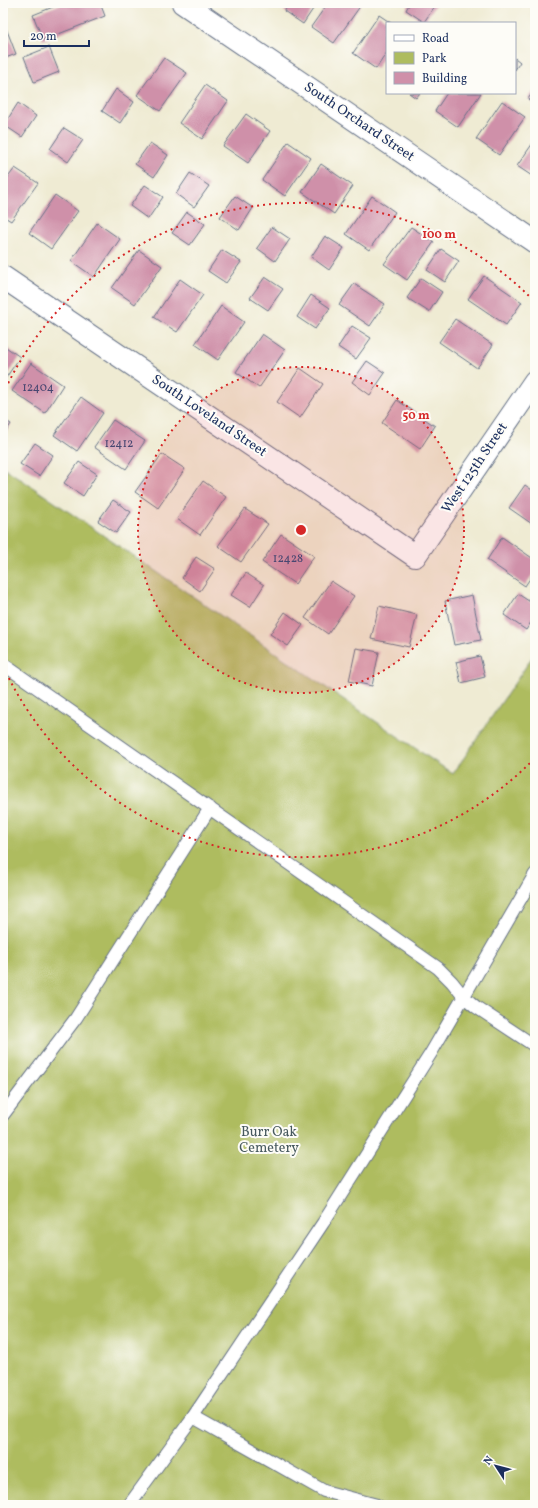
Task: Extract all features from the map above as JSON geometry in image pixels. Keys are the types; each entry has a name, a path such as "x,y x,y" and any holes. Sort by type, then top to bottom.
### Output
{"street":[{"name":"South Orchard Street","path":"183,3 535,242"},
{"name":"South Loveland Street","path":"3,277 415,556"},
{"name":"West 125th Street","path":"415,556 535,381"}],"lane":[{"path":"3,664 438,968 476,1008 535,1046"},
{"path":"3,1115 76,1018 210,808"},
{"path":"129,1505 194,1417 323,1222 431,1053 535,874"},
{"path":"194,1417 324,1491 377,1505"}],"green space":[{"name":"Burr Oak Cemetery","path":"3,467 453,774 535,653 535,1505 3,1505"}],"building":[{"path":"63,3 100,3 105,16 43,40 33,15"},
{"path":"290,3 317,3 303,24 284,11"},
{"path":"328,3 358,3 361,5 334,43 311,27"},
{"path":"410,3 437,3 424,22 406,10"},
{"path":"379,15 390,22 386,22 386,54 376,69 353,53"},
{"path":"6,28 16,54 3,59 3,29"},
{"path":"49,47 59,72 34,82 24,57"},
{"path":"164,58 187,73 160,111 137,95"},
{"path":"516,59 520,62 516,68"},
{"path":"205,85 228,101 202,139 179,123"},
{"path":"116,89 134,102 120,123 102,111"},
{"path":"535,89 535,104 528,99"},
{"path":"410,94 419,94 416,98"},
{"path":"446,94 480,94 458,127 435,111"},
{"path":"502,101 525,117 499,155 476,139"},
{"path":"18,103 36,116 22,137 4,125"},
{"path":"246,114 270,131 248,163 223,146"},
{"path":"64,128 83,140 68,162 50,149"},
{"path":"535,140 535,178 517,166"},
{"path":"288,142 311,158 285,196 262,180"},
{"path":"150,143 168,155 154,177 135,164"},
{"path":"321,164 353,186 334,214 302,192"},
{"path":"15,168 38,183 11,221 3,216 3,184"},
{"path":"190,173 209,186 194,207 176,194"},
{"path":"145,185 163,197 148,219 130,206"},
{"path":"55,195 78,211 51,249 29,233"},
{"path":"235,196 253,208 239,230 220,217"},
{"path":"372,196 395,212 369,250 346,234"},
{"path":"187,212 205,224 190,245 172,233"},
{"path":"97,223 120,239 94,277 71,261"},
{"path":"272,227 290,239 275,261 257,248"},
{"path":"411,227 434,242 407,280 384,264"},
{"path":"325,236 344,248 329,270 311,257"},
{"path":"441,249 459,261 445,282 427,270"},
{"path":"139,250 162,266 135,304 112,288"},
{"path":"222,250 241,262 226,283 208,271"},
{"path":"484,276 522,302 506,325 468,299"},
{"path":"265,277 283,289 268,310 250,298"},
{"path":"421,278 442,292 429,312 407,298"},
{"path":"180,279 203,295 177,332 154,317"},
{"path":"354,284 385,304 370,326 339,305"},
{"path":"311,295 330,308 315,329 297,317"},
{"path":"221,306 244,322 218,360 195,344"},
{"path":"455,319 493,345 477,368 439,342"},
{"path":"352,326 371,338 356,359 338,347"},
{"path":"262,334 285,350 259,388 236,372"},
{"path":"3,345 20,357 3,382"},
{"path":"367,361 385,373 370,395 352,382"},
{"path":"31,363 63,385 45,413 12,391"},
{"path":"300,368 323,384 300,418 277,402"},
{"path":"81,397 103,413 77,451 54,435"},
{"path":"397,400 435,426 420,449 382,423"},
{"path":"3,419 11,424 3,436"},
{"path":"113,420 145,441 126,469 94,447"},
{"path":"35,443 53,455 39,476 20,464"},
{"path":"162,454 185,469 158,508 135,492"},
{"path":"79,462 97,474 83,496 64,483"},
{"path":"203,481 226,497 200,535 177,519"},
{"path":"525,485 535,492 535,526 509,508"},
{"path":"113,500 131,512 116,533 98,521"},
{"path":"245,509 268,524 241,562 218,546"},
{"path":"281,534 314,556 295,584 262,562"},
{"path":"502,537 535,560 535,571 525,586 487,560"},
{"path":"196,557 215,569 200,591 182,578"},
{"path":"246,573 264,585 250,607 231,595"},
{"path":"331,581 354,596 328,634 305,618"},
{"path":"518,594 535,605 535,616 526,630 504,615"},
{"path":"472,595 481,640 454,645 445,601"},
{"path":"379,606 417,615 409,647 371,639"},
{"path":"285,612 303,625 288,646 270,634"},
{"path":"356,648 379,652 372,686 349,681"},
{"path":"480,656 485,677 461,683 456,662"}]}
